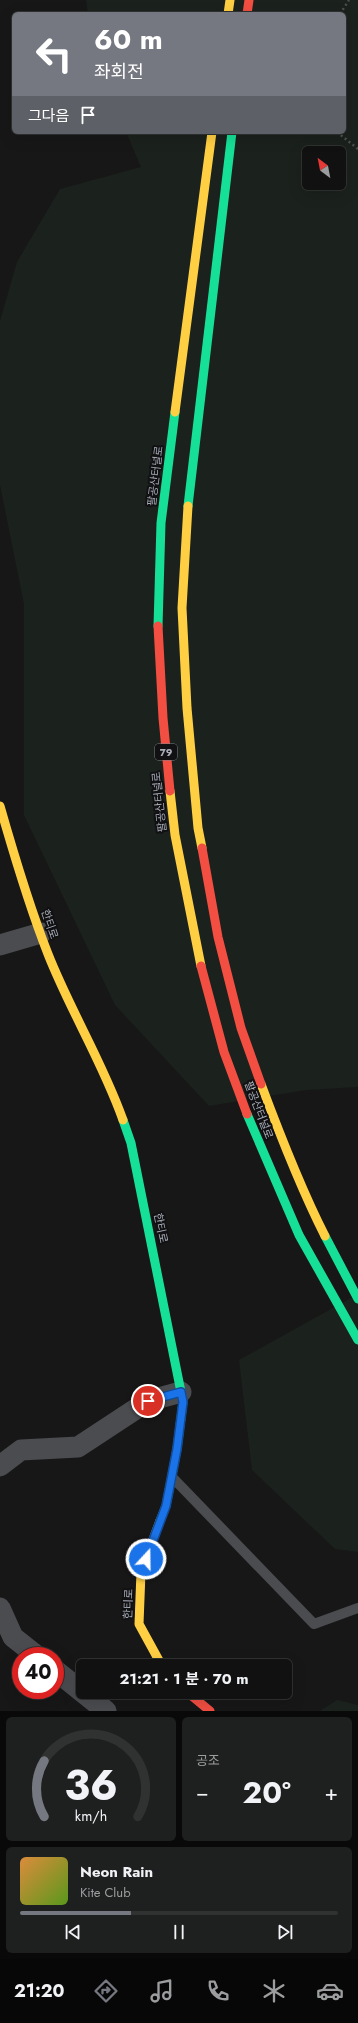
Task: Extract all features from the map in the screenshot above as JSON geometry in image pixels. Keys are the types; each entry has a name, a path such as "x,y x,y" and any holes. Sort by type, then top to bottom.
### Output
{"main road":[{"path":"228,12 230,0"},
{"path":"247,12 248,0"},
{"name":"팔공산터널로","path":"212,134 161,523 158,640 163,718 175,835 198,956 224,1052 257,1139 299,1235 358,1340"},
{"name":"팔공산터널로","path":"232,134 188,506 182,608 187,708 198,828 218,937 241,1028 278,1131 312,1212 358,1299"},
{"name":"한티로","path":"0,806 13,851 48,954 114,1095 132,1143 183,1402 172,1477 166,1506 141,1572 139,1624 158,1659"},
{"path":"195,1699 210,1711"}],"street":[{"path":"0,945 41,933"},
{"path":"0,1466 21,1450 78,1447 148,1401 181,1392"},
{"path":"0,1608 13,1637 26,1647"},
{"path":"64,1677 106,1711"}],"lane":[{"path":"172,1477 314,1624 358,1608"}],"path":[{"path":"341,12 349,0"},
{"path":"340,134 358,148"}],"shaded area":[{"path":"86,0 358,0 358,1087 306,1090 209,1106 115,1005 24,815 24,604 0,485 0,321 17,262 60,189 141,167 127,134 346,134 346,12 88,12"},
{"path":"358,1294 358,1552 335,1549 252,1470 239,1360"},
{"path":"337,1700 358,1705 358,1711 320,1711"}],"traffic: fast":[{"path":"188,506 232,134"},
{"path":"158,626 161,523 175,412"},
{"path":"247,1114 299,1235 358,1340"},
{"path":"123,1120 131,1143 183,1402 177,1449 166,1506 160,1521"},
{"path":"325,1236 358,1299"}],"traffic: slow":[{"path":"228,12 230,0"},
{"path":"175,412 212,134"},
{"path":"188,506 182,608 187,708 198,828 202,848"},
{"path":"170,791 175,835 201,966"},
{"path":"0,806 16,862 48,954 66,996 106,1078 123,1120"},
{"path":"261,1084 283,1142 325,1236"},
{"path":"158,1659 139,1624 141,1572 160,1521"}],"traffic: jam":[{"path":"247,12 249,0"},
{"path":"158,626 163,718 170,791"},
{"path":"202,848 218,937 241,1028 261,1084"},
{"path":"201,966 224,1052 247,1114"},
{"path":"195,1699 210,1711"}],"route":[{"path":"146,1559 166,1506 177,1449 183,1402 181,1392 148,1401"}]}
